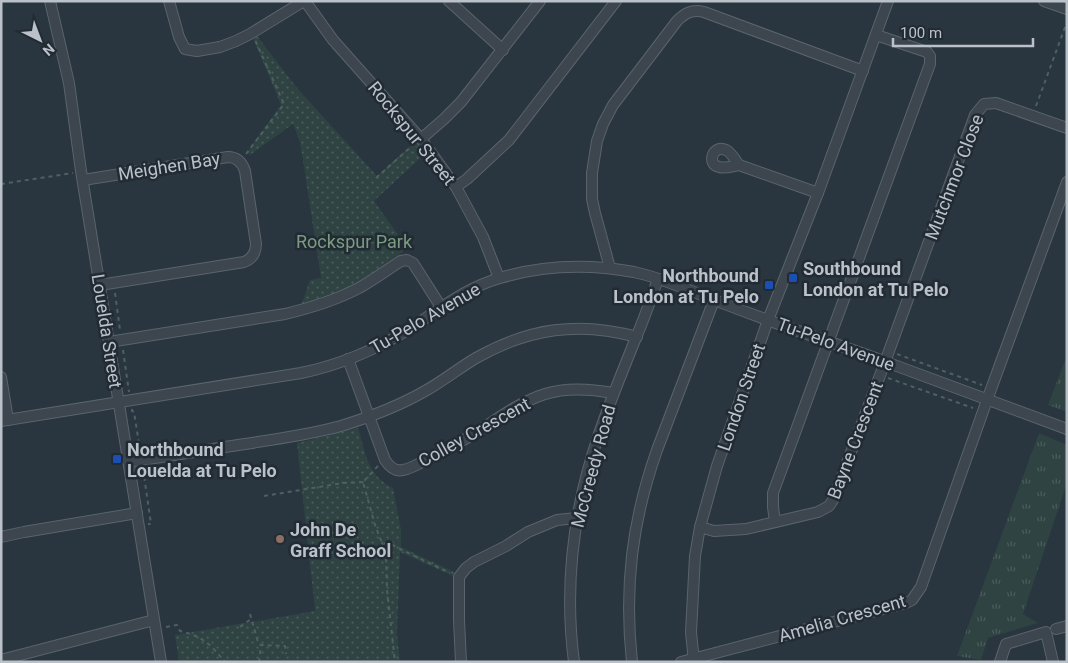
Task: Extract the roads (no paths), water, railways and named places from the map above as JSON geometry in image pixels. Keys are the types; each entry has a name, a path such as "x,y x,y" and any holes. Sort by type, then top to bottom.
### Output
{"street":[{"name":"Louelda Street","path":"50,1 69,83 82,176 161,662"},
{"path":"169,1 178,37 185,49 197,51 220,47 236,41 304,1"},
{"name":"Rockspur Street","path":"304,1 333,40 420,138 456,187 483,237 499,278"},
{"path":"449,1 504,50"},
{"path":"420,138 444,119 461,102 504,50 540,1"},
{"path":"456,187 509,140 616,1"},
{"name":"London Street","path":"693,660 691,632 695,556 700,527 717,466 768,320 818,193 888,1"},
{"path":"1044,1 1067,9"},
{"path":"610,268 592,199 592,172 597,141 613,105 683,15 689,11 697,10 704,12 863,71"},
{"path":"776,522 773,493 930,64 930,56 927,52 876,35"},
{"name":"Mutchmor Close","path":"885,362 975,115 984,104 996,103 1067,128"},
{"name":"Meighen Bay","path":"82,176 228,157 237,159 245,171 256,244 255,252 251,258 244,262 100,285"},
{"path":"739,165 818,193"},
{"path":"987,400 1067,182"},
{"path":"109,342 285,314 309,308 359,288 401,260 413,263 441,307"},
{"name":"Tu-Pelo Avenue","path":"5,420 320,369 348,359 394,338 462,294 499,278 529,271 566,267 610,268 658,279 1067,429"},
{"name":"McCreedy Road","path":"574,662 570,597 571,572 574,539 582,492 613,393 637,337 658,279"},
{"path":"632,662 629,634 630,565 637,520 649,474 714,300"},
{"path":"128,462 307,434 340,426 401,404 474,359 521,337 572,328 593,328 616,331 637,337"},
{"path":"348,359 370,416"},
{"name":"Bayne Crescent","path":"700,527 714,531 746,529 818,512 829,506 833,500 885,362"},
{"path":"1,377 5,420"},
{"name":"Colley Crescent","path":"370,416 384,460 395,470 403,470 466,439 509,410 547,394 579,390 613,393"},
{"name":"Amelia Crescent","path":"682,662 912,600 921,587 987,400"},
{"path":"1,537 137,512"},
{"path":"461,662 459,577 466,568 528,532 557,520 577,518"},
{"path":"1,660 154,620"},
{"path":"1000,662 1006,644 1046,632 1053,662"}],"place":[{"name":"Southbound London at Tu Pelo","path":"793,278"},
{"name":"Northbound London at Tu Pelo","path":"769,285"},
{"name":"Northbound Louelda at Tu Pelo","path":"117,459"},
{"name":"John De Graff School","path":"280,539"}],"park label":[{"name":"Rockspur Park","path":"354,241"}]}
